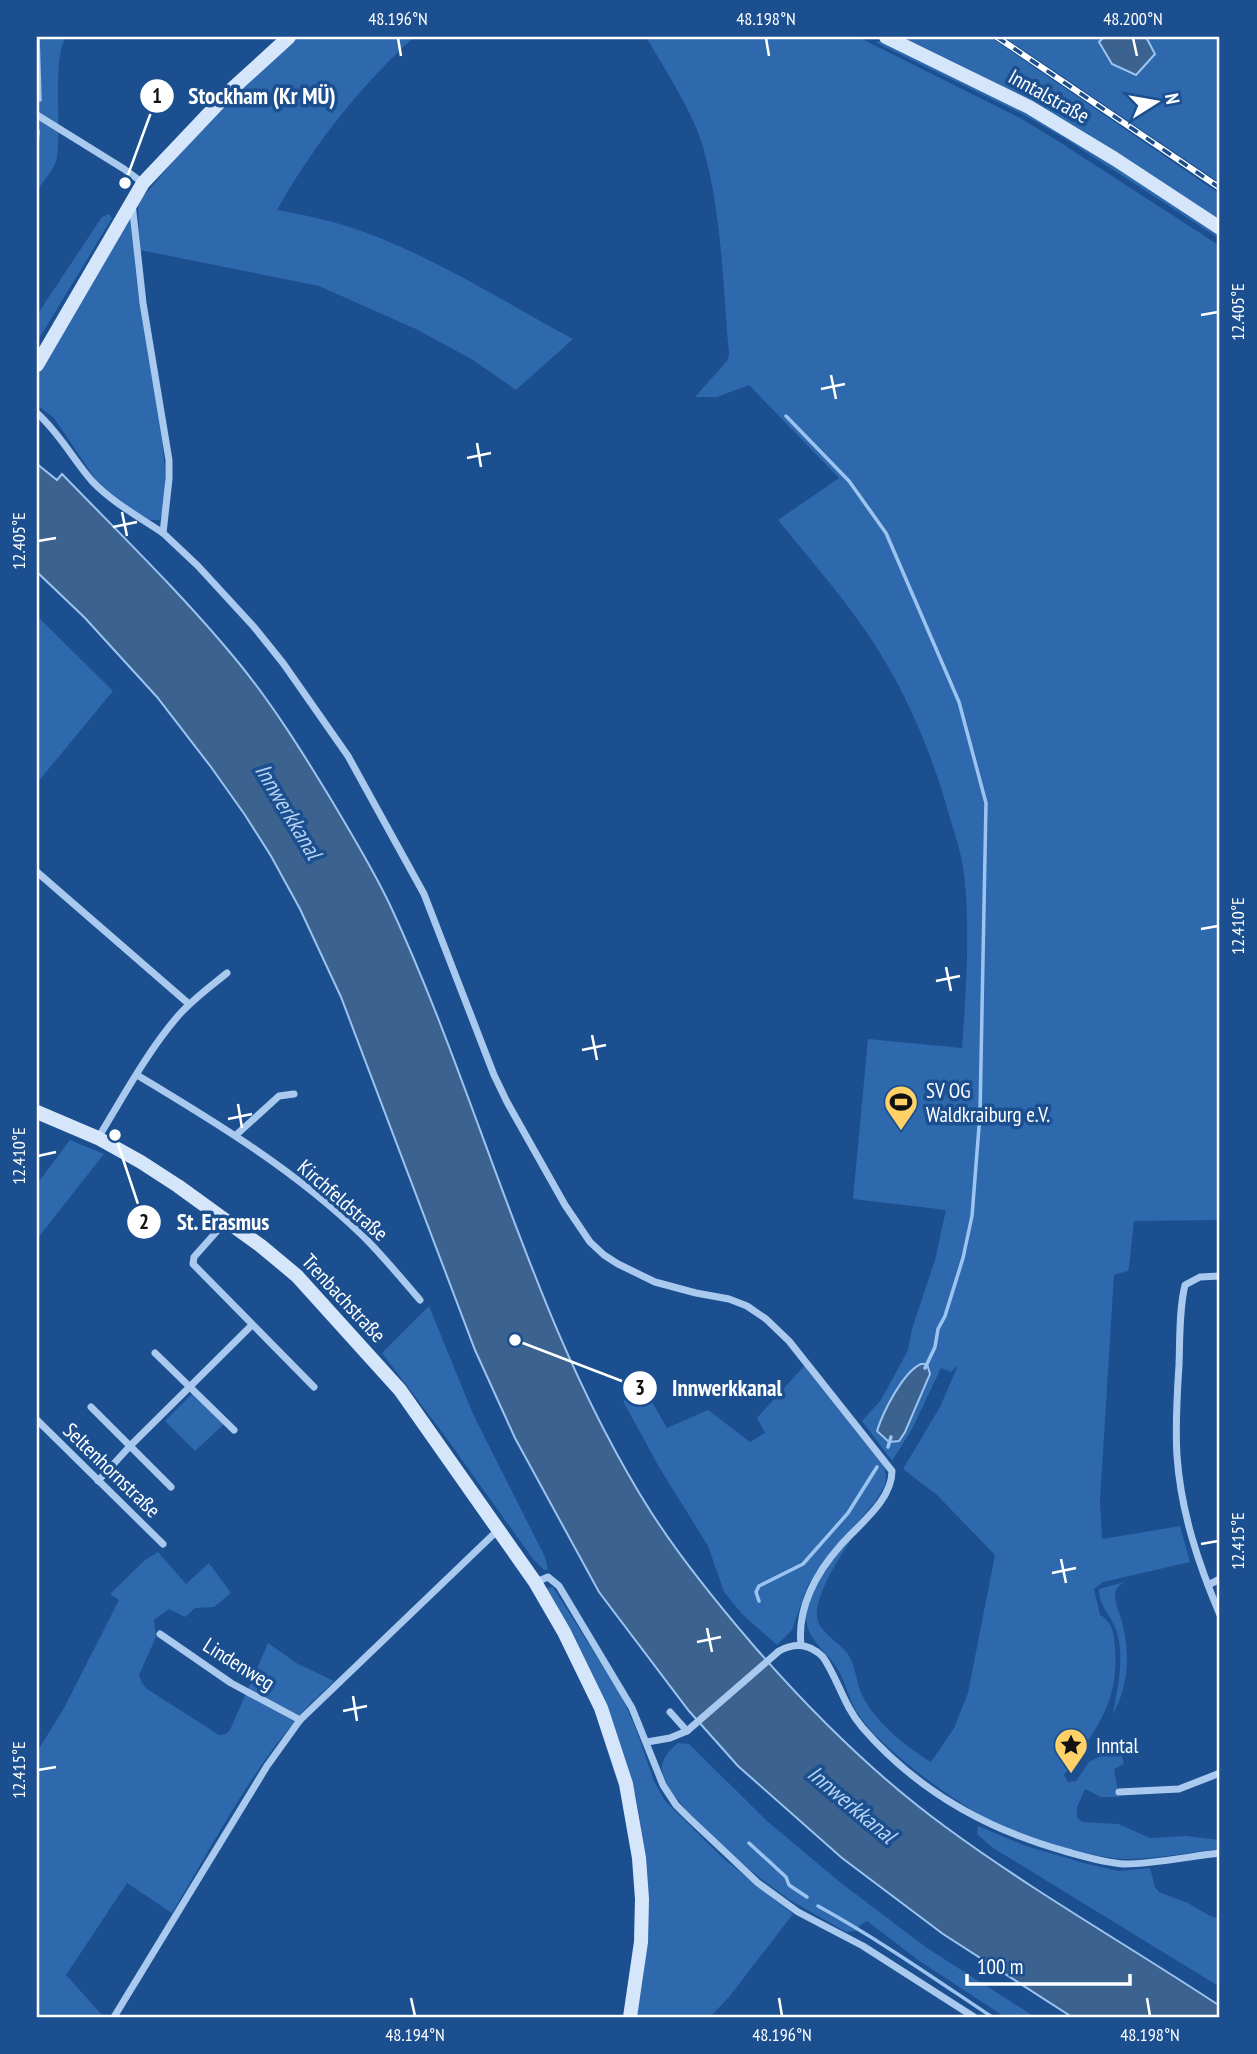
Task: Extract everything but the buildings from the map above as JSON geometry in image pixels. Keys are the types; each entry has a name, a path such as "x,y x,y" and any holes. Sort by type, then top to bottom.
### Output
{"street":[{"path":"37,365 143,183 241,80 289,37"},
{"name":"Inntalstraße","path":"886,37 1039,113 1220,228"},
{"path":"37,115 143,183"},
{"path":"132,199 143,303 169,460 163,533"},
{"path":"37,413 65,443 94,482 128,511 163,533 198,566 254,627 283,663 348,756 424,894 507,1102 570,1214 590,1242 618,1264 655,1282 729,1299 766,1319 796,1349 890,1467 892,1480 886,1492 828,1560 812,1586 803,1612 801,1645"},
{"path":"37,872 189,1004"},
{"path":"98,1138 159,1040 189,1004 227,973"},
{"name":"Kirchfeldstraße","path":"137,1075 236,1135 332,1208 363,1236 419,1300"},
{"path":"236,1135 279,1096 294,1094"},
{"name":"Trenbachstraße","path":"37,1112 98,1138 169,1180 277,1259 317,1296 400,1390 535,1583 564,1632 601,1708 626,1784 639,1858 642,1899 640,1952 630,2017"},
{"path":"226,1221 194,1257 193,1264 314,1387"},
{"path":"1220,1276 1188,1281 1183,1292 1176,1418 1177,1457 1186,1520 1220,1615"},
{"path":"98,1480 252,1325"},
{"path":"155,1353 234,1430"},
{"path":"91,1407 171,1487"},
{"name":"Seltenhornstraße","path":"37,1420 163,1544"},
{"path":"114,2017 260,1776 300,1720 498,1529"},
{"path":"535,1583 548,1577 559,1586 621,1687 647,1742 659,1777 676,1805 758,1883 798,1912 863,1946 974,2017"},
{"path":"1208,1585 1220,1579"},
{"name":"Lindenweg","path":"160,1634 230,1683 300,1720"},
{"path":"647,1742 670,1738 690,1729 773,1656 790,1646 801,1645 823,1657 860,1725 875,1741 960,1810 999,1829 1054,1848 1111,1862 1125,1864 1220,1853"},
{"path":"670,1712 690,1729"},
{"path":"1119,1792 1179,1789 1220,1773"}],"shaded area":[{"path":"37,37 66,37 59,60 57,158 37,191"},
{"path":"298,37 414,37 375,75 339,118 306,163 277,210 340,224 389,242 442,267 573,339 516,390 473,360 418,330 319,286 140,250 138,206 141,199 187,145 274,53"},
{"path":"646,37 858,37 1022,119 1220,246 1220,1220 1134,1221 1128,1271 1114,1275 1100,1500 1102,1539 1180,1526 1190,1562 1103,1582 1094,1589 1100,1615 1108,1621 1113,1633 1113,1685 1103,1716 1064,1775 1068,1782 1076,1781 1089,1762 1119,1747 1124,1764 1114,1769 1119,1797 1101,1797 1085,1789 1077,1807 1077,1817 1082,1822 1118,1824 1150,1838 1186,1836 1220,1840 1220,1849 1149,1858 1111,1858 1039,1839 976,1813 918,1773 867,1726 854,1707 840,1673 814,1640 806,1621 807,1607 819,1578 858,1530 825,1584 818,1607 818,1622 848,1654 862,1695 875,1715 901,1741 931,1762 954,1728 968,1693 995,1555 937,1495 903,1469 940,1407 958,1365 951,1372 941,1368 912,1429 892,1461 862,1421 881,1400 908,1350 912,1329 935,1260 946,1210 853,1199 868,1039 962,1048 967,957 963,867 941,787 924,741 893,675 857,618 778,520 839,478 749,385 717,397 695,397 727,361 729,355 718,224 699,134 678,91"},
{"path":"899,37 990,37 1220,194 1220,221 1120,154 1033,102"},
{"path":"1004,37 1220,37 1220,183"},
{"path":"881,41 1066,135 1220,235 1220,239 1064,138 1024,115 875,42"},
{"path":"131,213 137,283 163,444 164,504 159,520 150,520 129,508 96,480 54,418 37,405 37,376"},
{"path":"109,214 112,218 37,342 37,315 102,217"},
{"path":"37,616 113,691 37,783"},
{"path":"70,1140 104,1154 37,1239 37,1184"},
{"path":"429,1306 473,1414 545,1557 548,1569 544,1570 533,1559 382,1353"},
{"path":"804,1366 884,1467 886,1476 885,1485 875,1502 821,1565 807,1587 792,1630 777,1645 742,1614 724,1592 708,1546 659,1467 623,1401 645,1390 667,1428 708,1410 750,1442 765,1433 757,1418"},
{"path":"193,1393 224,1424 195,1451 165,1421"},
{"path":"158,1552 186,1584 209,1563 231,1593 214,1607 195,1608 185,1617 169,1609 154,1620 156,1637 139,1675 147,1689 219,1735 230,1730 268,1643 298,1664 334,1681 300,1715 264,1761 172,1913 127,1883 66,1975 102,2015 37,2017 37,1752 64,1708 119,1600 110,1594 145,1560"},
{"path":"1124,1582 1115,1595 1125,1634 1127,1658 1125,1681 1113,1714 1120,1672 1119,1640 1099,1595 1099,1589"},
{"path":"553,1587 622,1697 654,1781 665,1801 724,1859 793,1914 729,1997 710,2017 635,2017 642,1986 648,1934 641,1828 636,1796 626,1765 547,1591 547,1588"},
{"path":"678,1743 689,1744 767,1821 841,1883 927,1948 1035,2017 1005,2017 918,1960 867,1921 856,1931 846,1932 776,1890 717,1841 667,1785 662,1770 663,1762"},
{"path":"978,1826 1026,1846 1084,1863 1118,1871 1150,1868 1159,1892 1220,1919 1220,1987 993,1848 977,1834"}],"water":[{"path":"1104,37 1146,37 1155,54 1136,75 1112,64 1099,42"},
{"path":"37,464 57,480 62,474 152,566 217,638 275,712 347,827 390,905 423,981 541,1290 573,1366 609,1440 651,1512 687,1564 798,1695 894,1787 1014,1874 1220,2006 1220,2017 1072,2017 943,1934 842,1858 738,1766 689,1711 599,1592 515,1438 475,1350 341,997 300,909 271,856 211,767 157,697 85,618 37,572"},
{"path":"921,1364 927,1364 930,1374 905,1432 899,1441 889,1442 877,1431 880,1423 907,1375"}],"waterway":[{"path":"38,37 40,100"},
{"path":"37,145 38,131"},
{"path":"786,416 849,481 886,533 959,702 986,803 980,1114 972,1216 963,1258 945,1316 938,1329 935,1347 925,1368"},
{"path":"888,1447 891,1437"},
{"path":"759,1601 756,1592 759,1586 803,1564 848,1513 877,1467"},
{"path":"749,1843 786,1877 789,1885 807,1897"},
{"path":"818,1906 992,2017"}],"railway":[{"path":"997,37 1220,188"}],"place":[{"name":"Stockham (Kr MÜ)","path":"125,183"},
{"name":"SV OG Waldkraiburg e.V.","path":"901,1132"},
{"name":"St. Erasmus","path":"115,1135"},
{"name":"Innwerkkanal","path":"515,1340"},
{"name":"Inntal","path":"1071,1775"}]}
